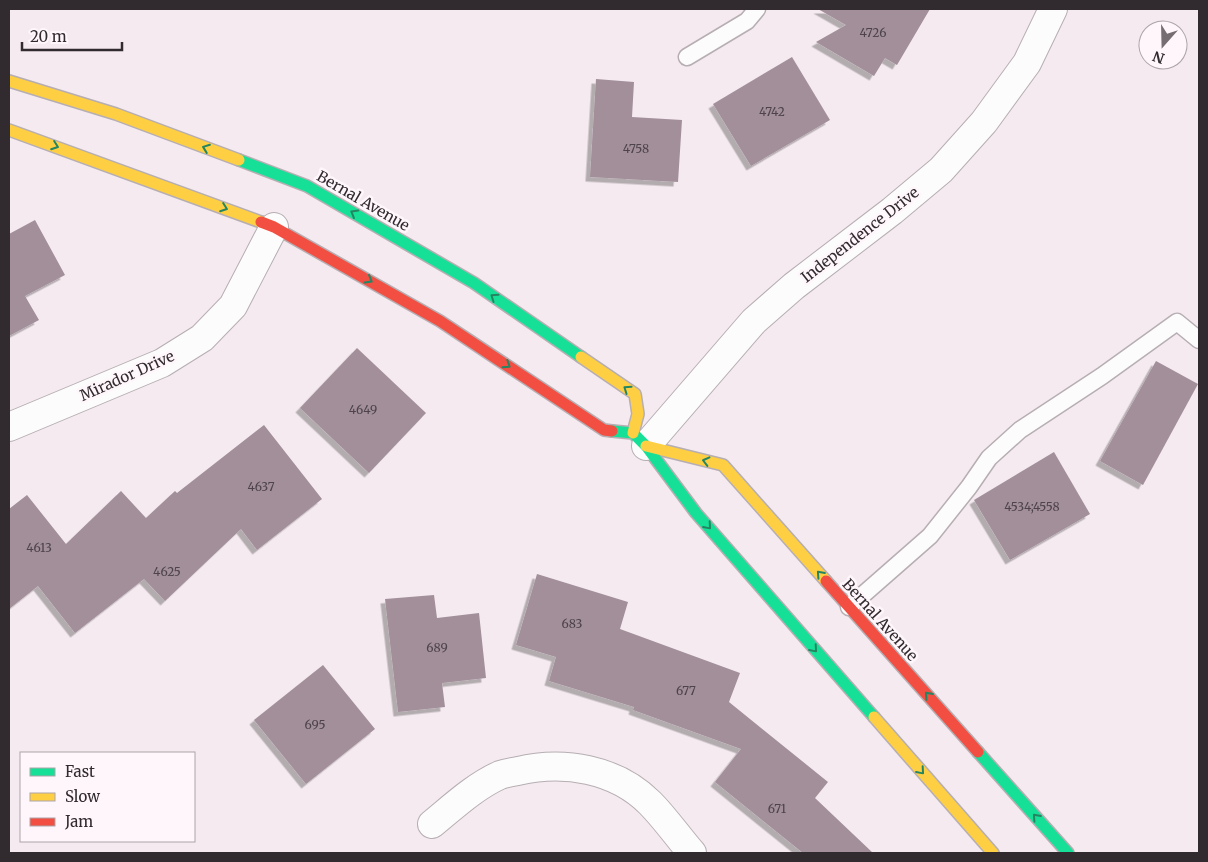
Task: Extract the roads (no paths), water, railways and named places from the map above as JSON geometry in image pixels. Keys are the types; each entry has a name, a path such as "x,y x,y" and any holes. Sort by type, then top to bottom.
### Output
{"main road":[{"name":"Bernal Avenue","path":"9,81 116,114 307,186 474,283 635,394 640,439"},
{"name":"Bernal Avenue","path":"9,130 274,227 440,321 604,430 640,439 723,465 1068,853"},
{"path":"640,439 696,512 993,853"}],"street":[{"name":"Independence Drive","path":"640,439 754,321 794,286 892,211 940,170 984,122 1027,63 1053,9"},
{"name":"Mirador Drive","path":"9,427 162,363 202,338 233,306 274,227"},
{"path":"432,824 474,790 502,774 533,767 570,766 600,773 628,786 650,802 692,853"}],"lane":[{"path":"687,57 747,21 757,9"},
{"path":"849,606 930,536 969,487 989,458 1020,430 1102,376 1177,322 1199,340"}]}
